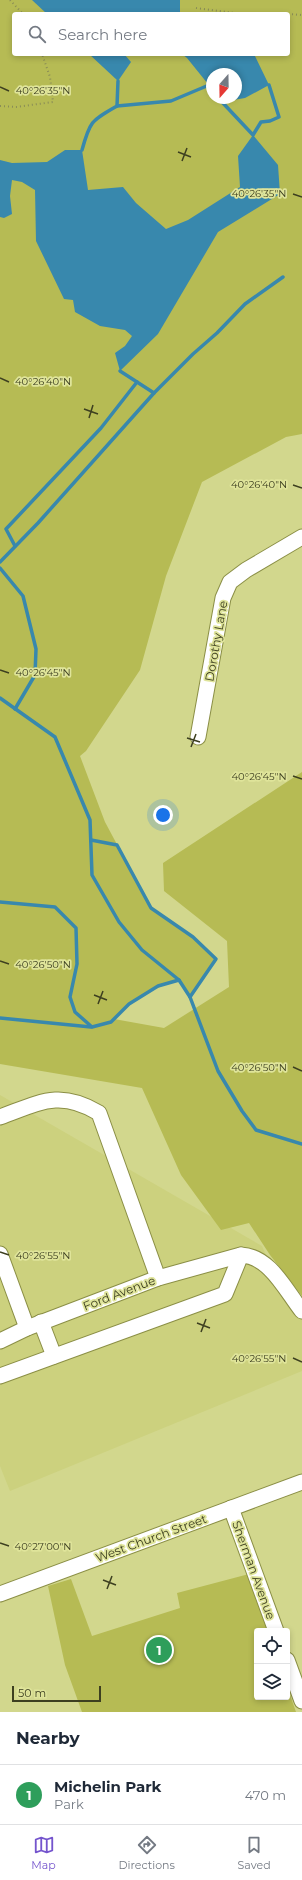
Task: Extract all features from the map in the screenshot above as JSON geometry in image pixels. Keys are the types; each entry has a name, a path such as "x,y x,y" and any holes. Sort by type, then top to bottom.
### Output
{"street":[{"name":"Dorothy Lane","path":"198,737 223,598 230,582 246,570 302,537"},
{"path":"0,1117 48,1100 64,1099 85,1105 99,1113 158,1278"},
{"path":"0,1254 27,1328"},
{"path":"0,1376 225,1294 241,1255 251,1255 264,1263 302,1312"},
{"name":"Ford Avenue","path":"0,1341 41,1322 158,1278 241,1255"},
{"path":"41,1322 54,1356"},
{"name":"West Church Street","path":"0,1594 302,1482"},
{"name":"Sherman Avenue","path":"231,1508 275,1628"},
{"path":"288,1664 302,1701"}],"path":[{"path":"10,0 21,12"},
{"path":"196,8 227,12"},
{"path":"290,14 302,15"},
{"path":"0,106 16,107 53,102 50,77 43,56"}],"shaded area":[{"path":"0,0 302,0 302,434 286,437 202,482 166,576 140,670 86,751 80,756 105,822 151,908 193,937 216,959 190,997 178,980 144,995 128,1006 114,1019 164,1028 229,987 227,941 164,891 163,863 302,772 302,1296 270,1255 249,1223 221,1230 181,1175 142,1088 0,1064"},
{"path":"0,1095 262,1246 270,1265 302,1307 302,1371 10,1491 0,1466"},
{"path":"249,1574 267,1628 254,1628 254,1700 290,1700 290,1695 296,1712 82,1712 65,1665 48,1586 71,1579 92,1636 180,1608 177,1593"}],"water":[{"path":"32,0 180,0 180,12 45,12"},
{"path":"91,56 126,56 131,62 118,81"},
{"path":"184,56 255,56 269,85 242,99 242,68 206,68 206,82"},
{"path":"253,135 278,165 280,194 218,232 158,334 120,371 115,353 125,346 132,336 125,330 100,326 75,312 73,300 64,299 36,241 35,190 22,182 12,180 10,196 12,214 4,218 0,217 0,160 12,163 47,162 65,150 82,150 88,190 123,187 136,203 166,229 188,220 240,187 238,156"}],"waterway":[{"path":"82,150 87,133 93,123 102,115 117,106 118,81"},
{"path":"224,104 253,135 261,122 270,121 279,117 269,85"},
{"path":"117,106 171,101 206,86"},
{"path":"0,562 38,523 154,393 245,304 283,277"},
{"path":"120,371 154,393"},
{"path":"15,546 6,529 101,428 137,382"},
{"path":"0,568 23,596 36,649 35,675 15,709"},
{"path":"0,698 55,737 90,820 92,875 119,922 142,950 179,980"},
{"path":"91,840 117,845 151,908 193,937 216,959 190,997"},
{"path":"0,902 55,907 76,928 77,964 70,997 75,1012 92,1027 111,1022 129,1004 158,986 179,980 190,997 218,1071 242,1111 256,1130 302,1144"},
{"path":"0,1018 91,1027"}],"place":[{"name":"Michelin Park","path":"159,1650"}]}
